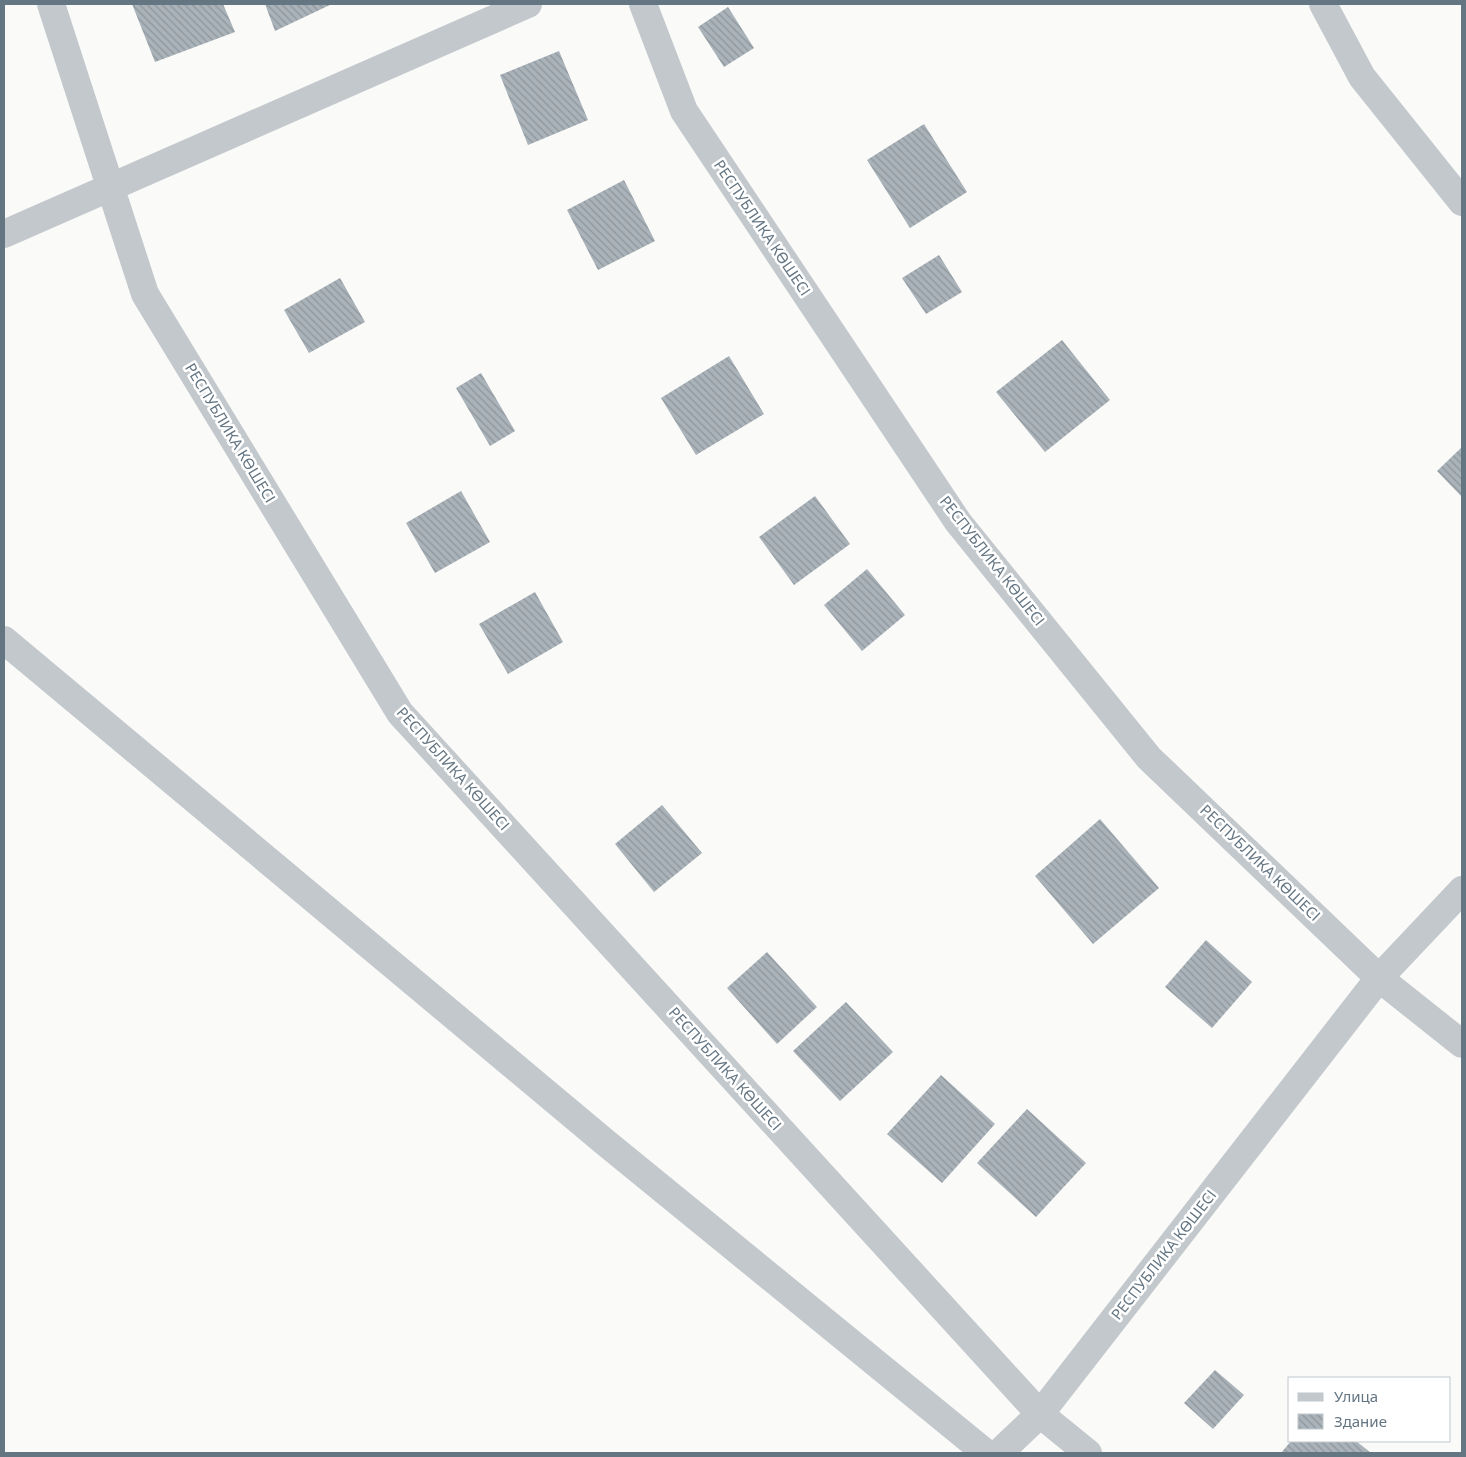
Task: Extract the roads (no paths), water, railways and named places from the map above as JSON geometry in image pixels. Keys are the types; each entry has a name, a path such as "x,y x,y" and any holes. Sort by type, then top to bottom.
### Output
{"street":[{"name":"РЕСПУБЛИКА КӨШЕСІ","path":"51,4 145,294 400,713 1040,1414 1088,1453"},
{"path":"4,234 528,4"},
{"name":"РЕСПУБЛИКА КӨШЕСІ","path":"643,4 684,111 958,522 1149,758 1379,978 1462,1044"},
{"path":"1323,4 1362,77 1462,202"},
{"path":"4,640 606,1143 986,1453"},
{"name":"РЕСПУБЛИКА КӨШЕСІ","path":"999,1453 1040,1414 1379,978 1462,890"}]}
